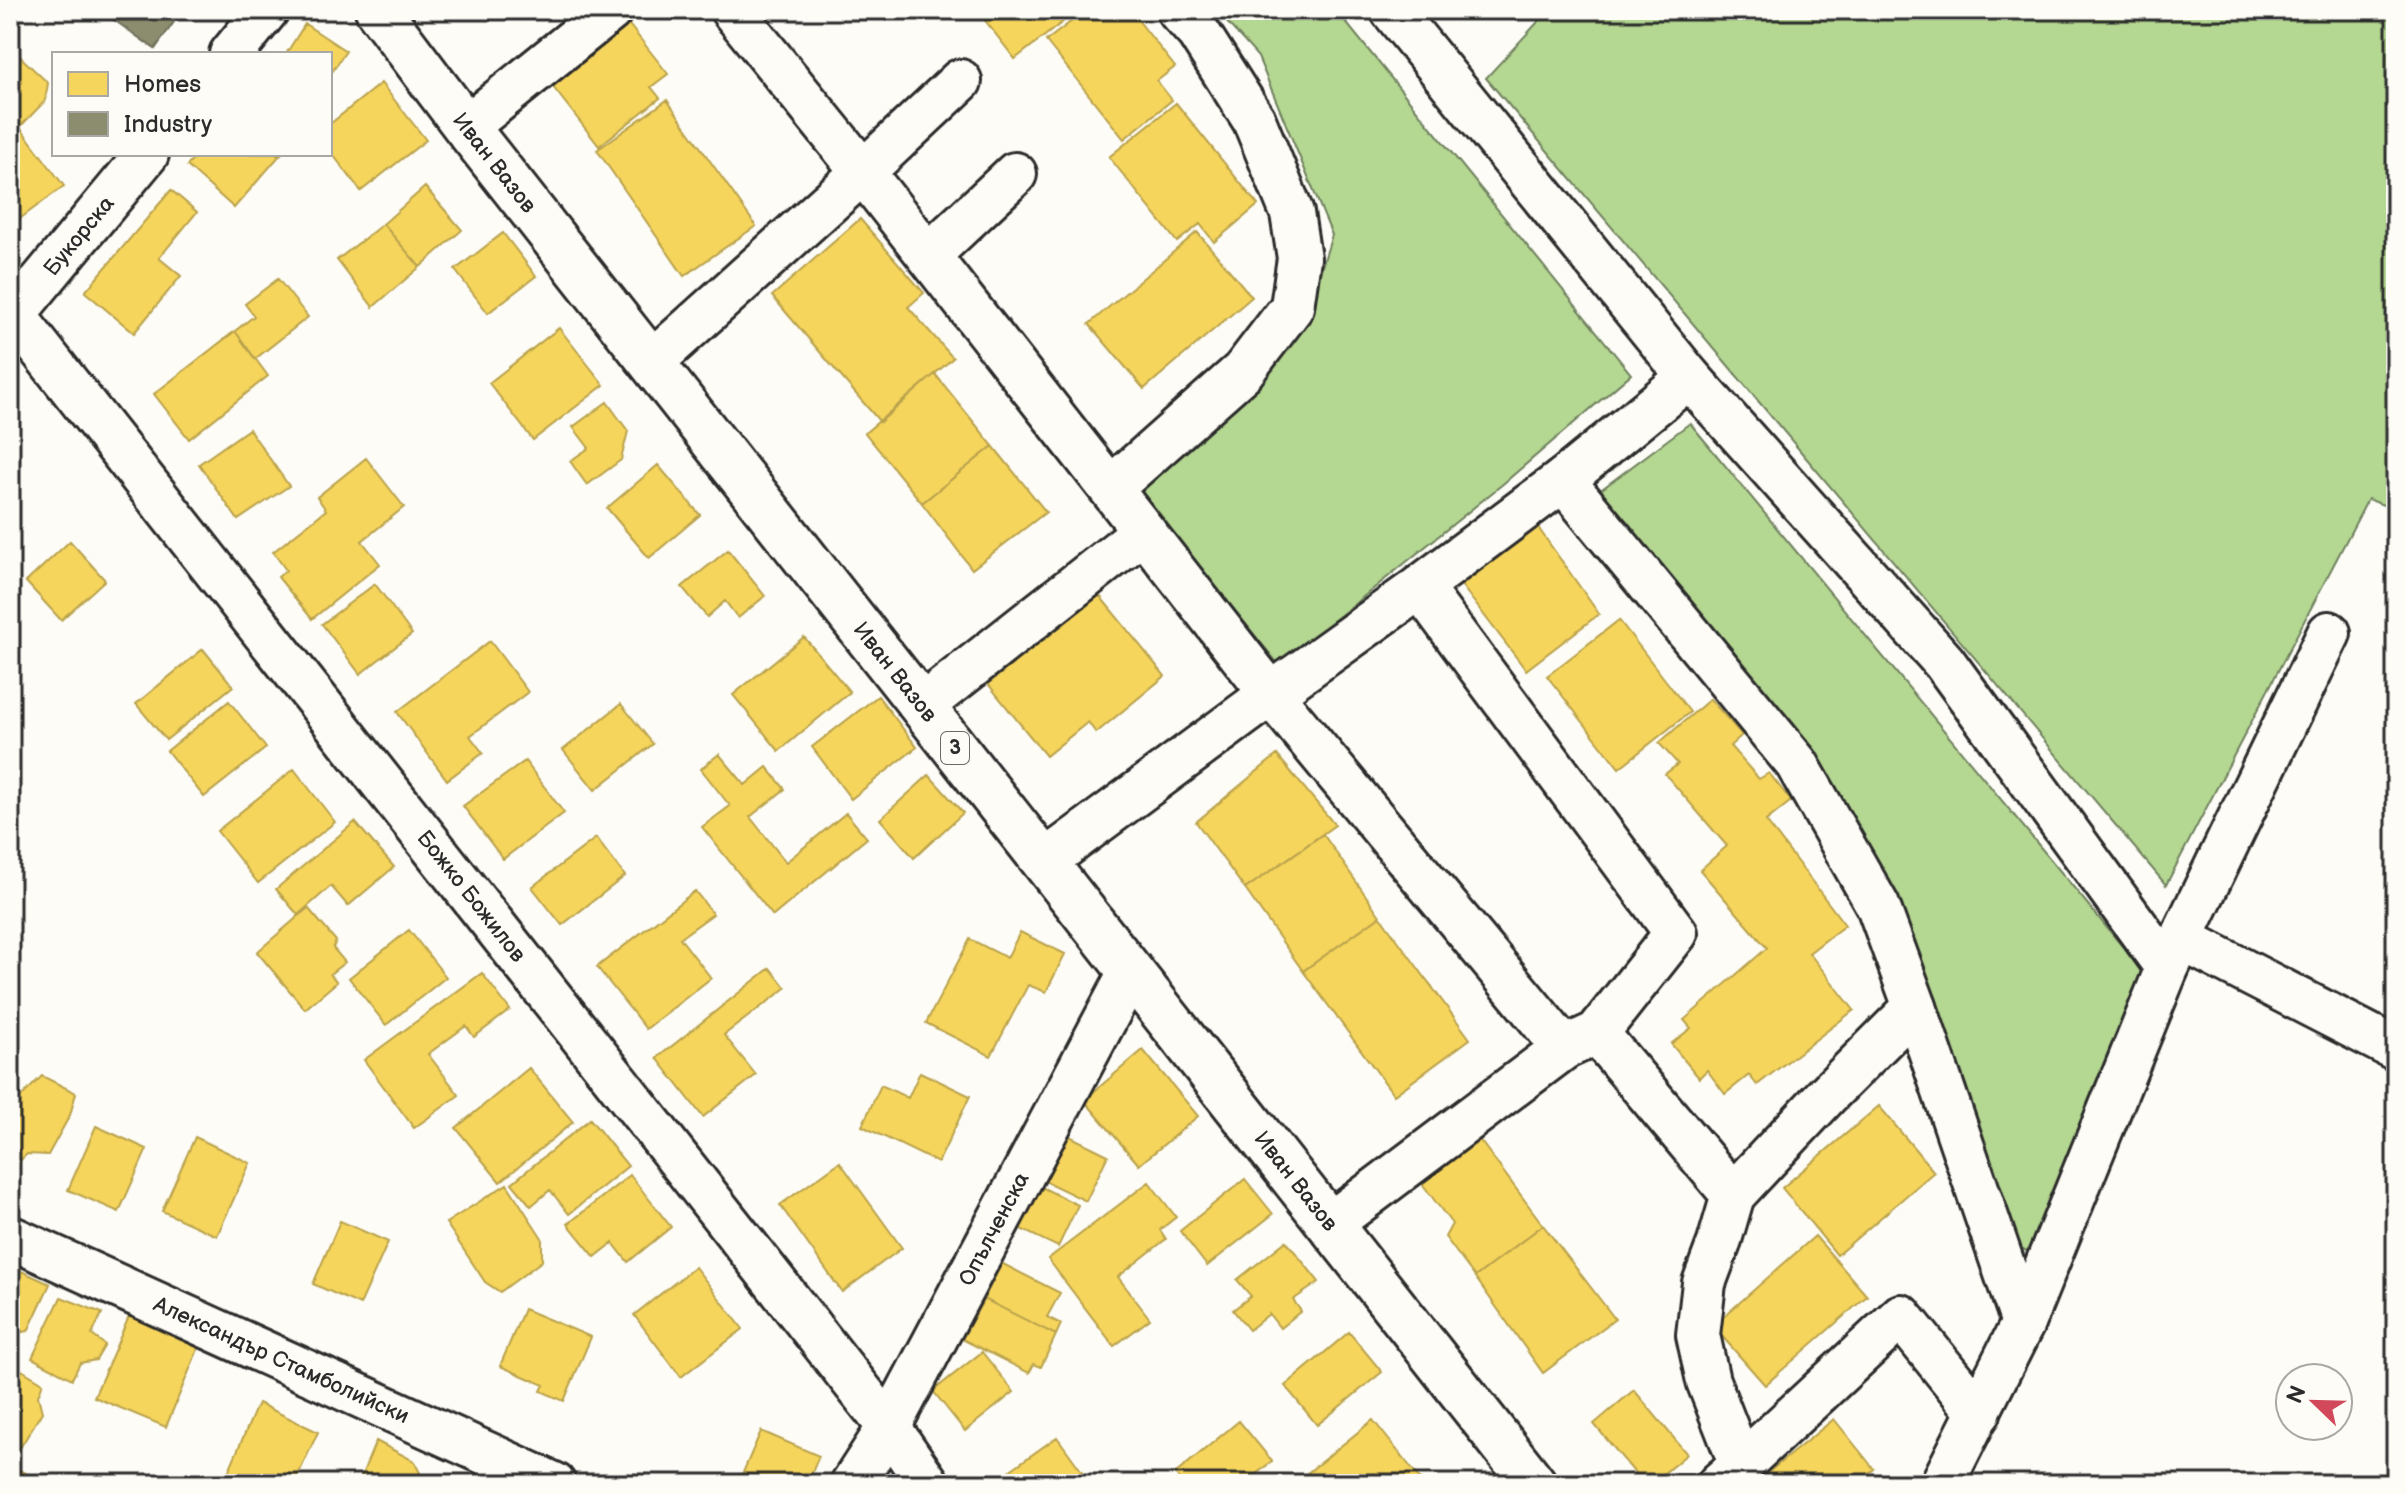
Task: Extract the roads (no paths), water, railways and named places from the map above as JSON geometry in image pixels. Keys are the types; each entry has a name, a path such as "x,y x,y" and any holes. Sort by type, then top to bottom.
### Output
{"main road":[{"name":"Иван Вазов","path":"378,10 466,127 1534,1484"}],"street":[{"path":"233,52 267,10"},
{"path":"466,127 611,10"},
{"path":"732,10 929,255 1271,694 1580,1040 1733,1195"},
{"path":"1111,488 1243,371 1292,307 1299,258 1292,213 1254,120 1198,32 1178,10"},
{"path":"1392,10 1689,377 1944,662 2174,954 2396,1049"},
{"path":"652,362 960,81"},
{"name":"Букорска","path":"11,315 145,156"},
{"path":"929,255 1015,174"},
{"name":"Божко Божилов","path":"11,315 889,1427 928,1484"},
{"path":"1044,862 1563,480 1689,377"},
{"path":"1563,480 1797,764 1878,906 2023,1323"},
{"path":"922,706 1143,532"},
{"path":"1330,1224 1580,1040 1676,933 1420,587"},
{"path":"1942,1484 2023,1323 2174,954 2329,633"},
{"name":"Опълченска","path":"852,1484 889,1427 1131,971"},
{"path":"1915,1007 1733,1195 1704,1283 1698,1335 1730,1474 1901,1316 1979,1413"},
{"name":"Александър Стамболийски","path":"10,1237 554,1484"}]}
